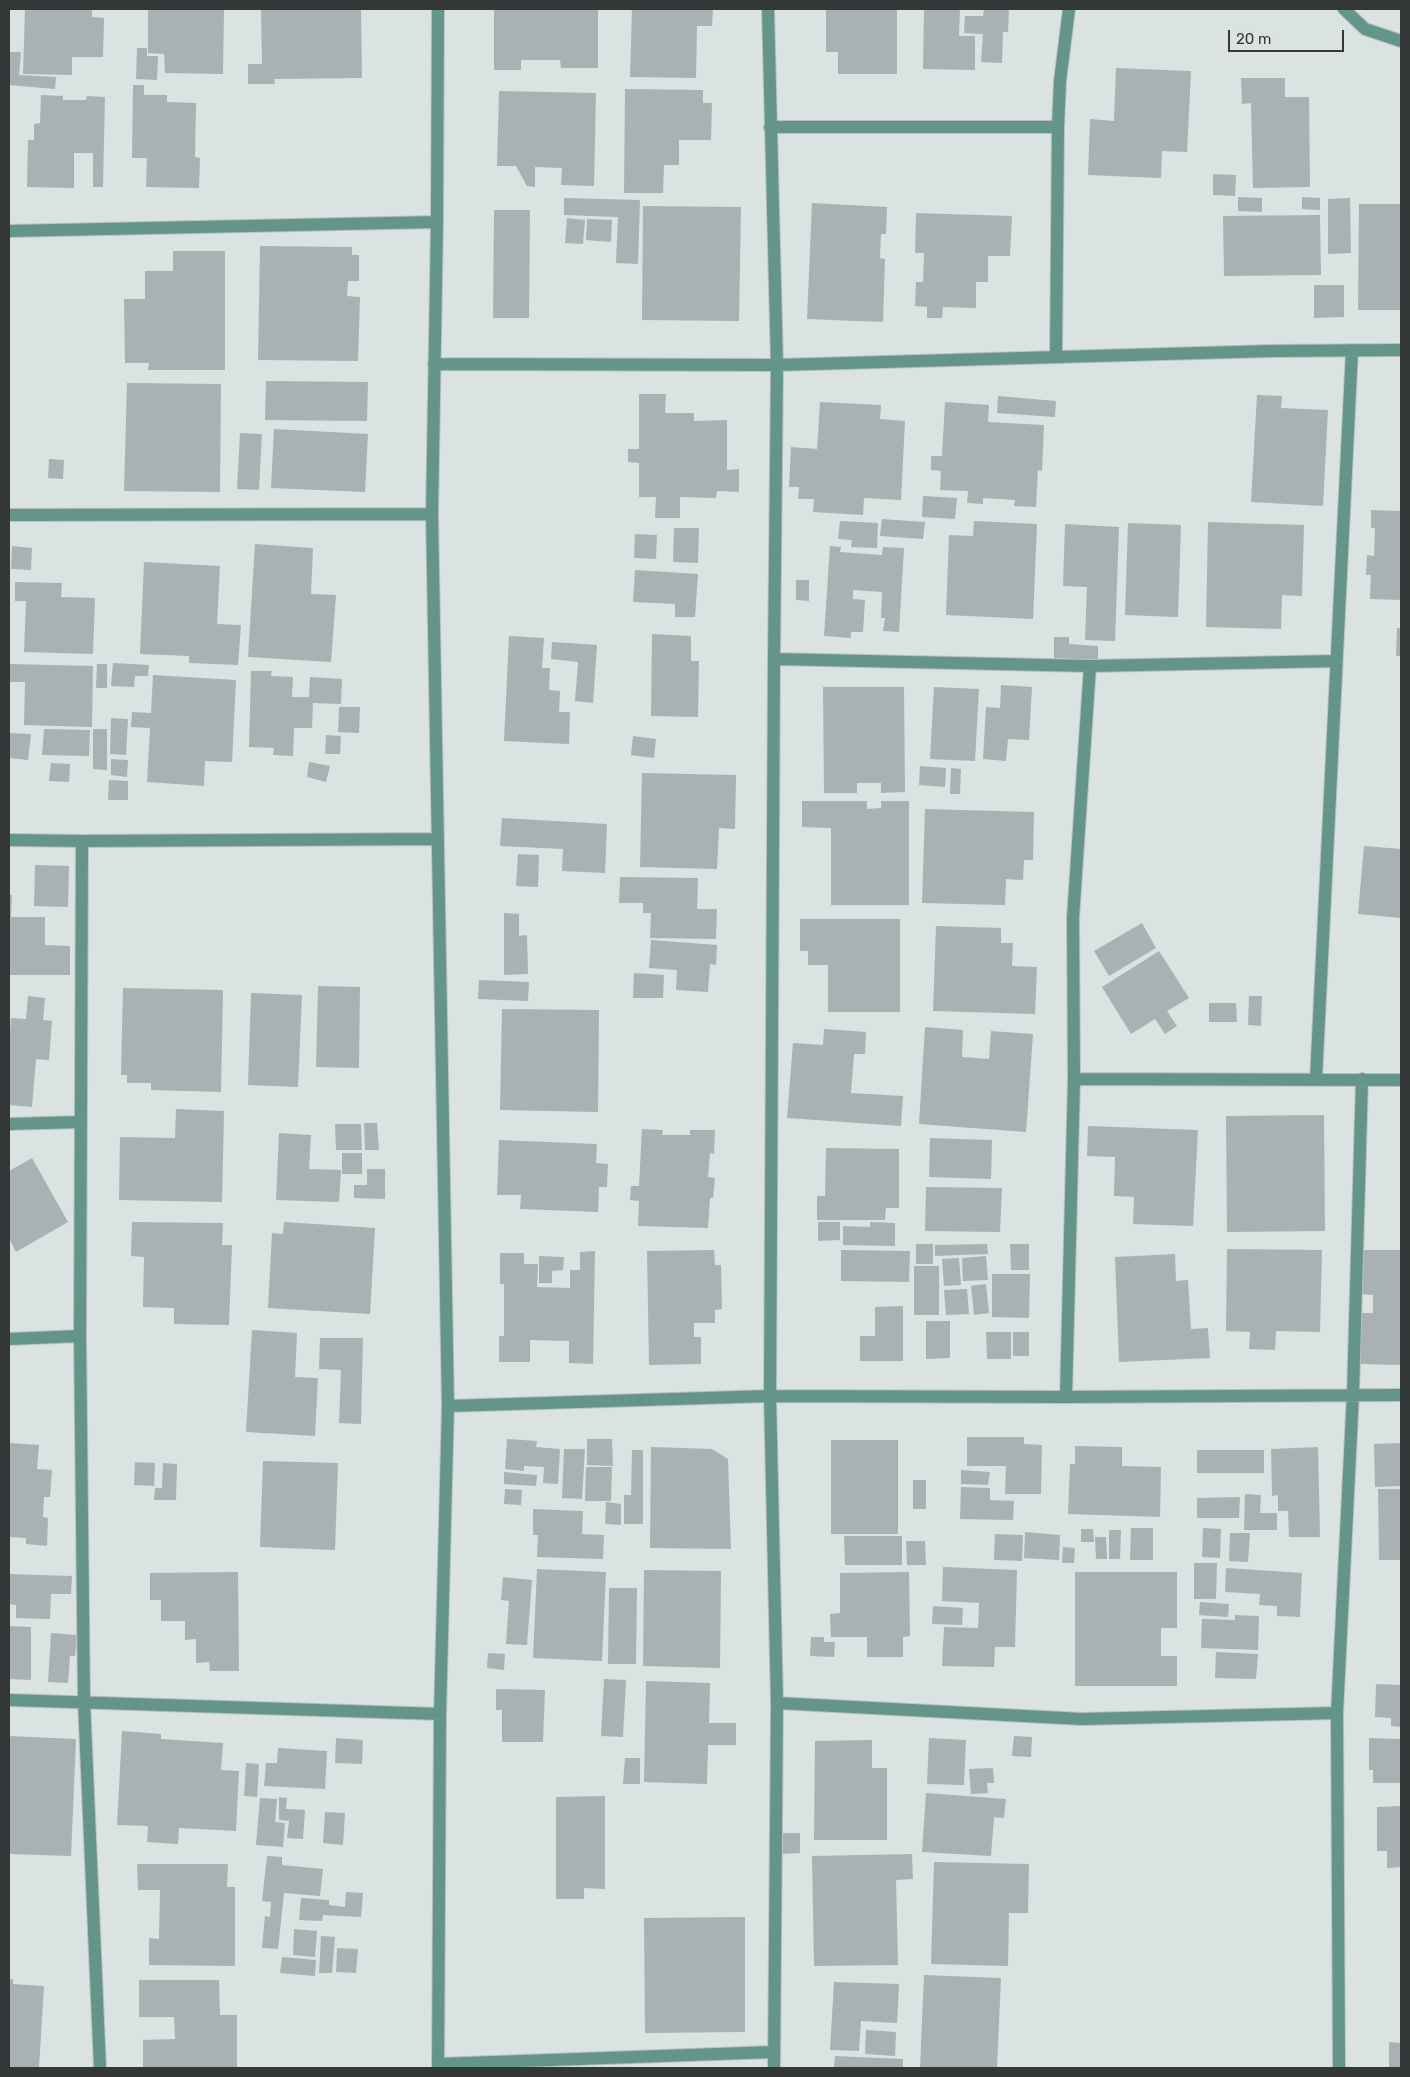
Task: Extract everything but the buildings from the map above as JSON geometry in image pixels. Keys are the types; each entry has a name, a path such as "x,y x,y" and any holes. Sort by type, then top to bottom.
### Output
{"street":[{"path":"438,9 437,222 432,514 448,1406 440,1714 438,2066 774,2052"},
{"path":"768,9 777,365 770,1396 777,1703 774,2068"},
{"path":"1056,356 1058,128 1060,81 1069,9"},
{"path":"1344,9 1365,29 1401,41"},
{"path":"770,127 1058,128"},
{"path":"9,231 437,222"},
{"path":"1316,1079 1352,350"},
{"path":"434,364 777,365 1056,356 1401,350"},
{"path":"9,514 432,514"},
{"path":"774,659 1090,666 1336,661"},
{"path":"1066,1397 1074,1079 1073,918 1090,666"},
{"path":"9,840 438,839"},
{"path":"82,841 80,1336 84,1701 100,2068"},
{"path":"1074,1079 1401,1080"},
{"path":"1339,2068 1337,1713 1353,1394 1362,1079"},
{"path":"9,1124 80,1122"},
{"path":"9,1340 80,1336"},
{"path":"448,1406 770,1396 1401,1395"},
{"path":"9,1700 440,1714"},
{"path":"777,1703 1082,1719 1337,1713"}]}
